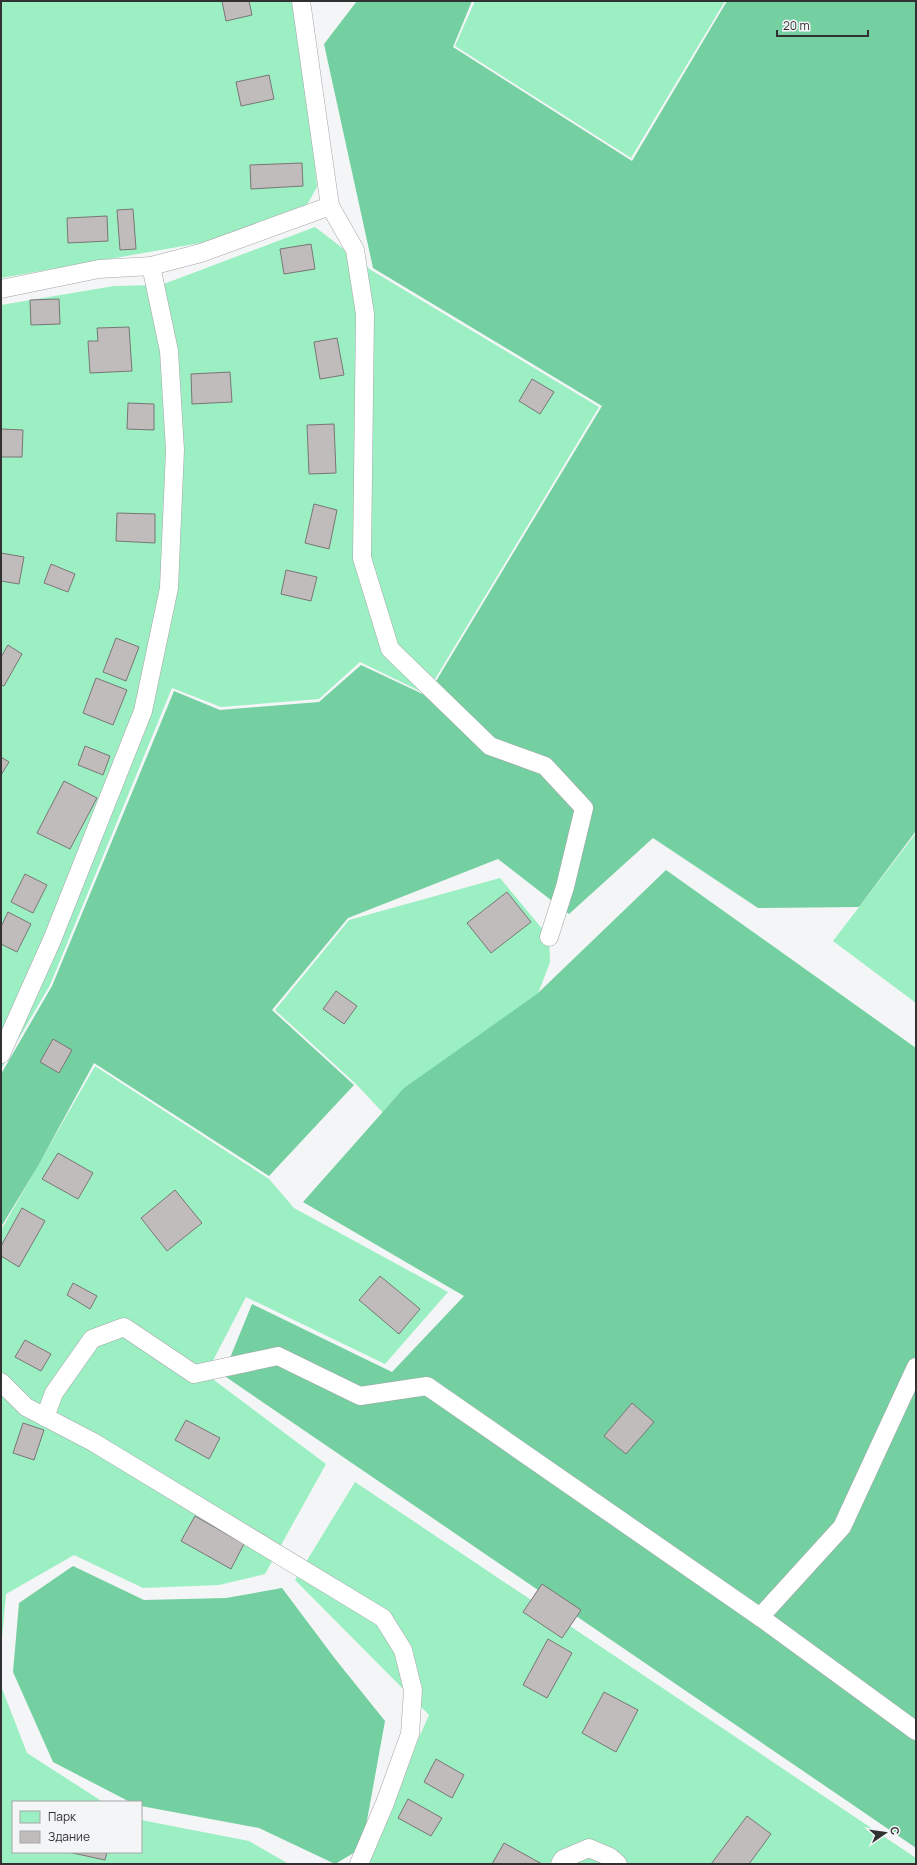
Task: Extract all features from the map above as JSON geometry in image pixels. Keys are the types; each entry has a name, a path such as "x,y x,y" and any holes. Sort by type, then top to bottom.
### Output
{"lane":[{"path":"301,1 330,206 355,250 366,314 362,558 390,649 490,746 545,766 584,808 565,887 548,937"},
{"path":"1,289 99,269 150,266 201,253 330,206"},
{"path":"1,1054 52,940 144,712 169,588 175,450 169,351 150,266"},
{"path":"45,1417 54,1393 92,1340 124,1327 194,1374 278,1356 360,1396 427,1386 760,1617 916,1731"},
{"path":"760,1617 842,1527 916,1367"},
{"path":"1,1382 26,1407 93,1442 383,1618 403,1650 413,1690 410,1734 385,1804 359,1864"},
{"path":"560,1864 563,1859 589,1848 610,1857 618,1864"}],"green space":[{"path":"1,1 300,1 317,187 303,212 229,238 1,278"},
{"path":"357,1 472,1 453,47 632,161 727,1 916,1 916,831 859,907 758,908 653,838 569,914 498,859 348,918 272,1010 354,1085 269,1176 94,1063 38,1166 1,1227 1,1074 52,986 174,691 220,710 319,702 361,665 427,696 602,406 373,268 324,44"},
{"path":"475,1 725,1 631,158 455,46"},
{"path":"315,227 371,270 599,407 426,694 360,662 319,699 221,707 172,688 50,985 1,1069 1,305 114,286 161,285"},
{"path":"916,833 916,1003 833,941"},
{"path":"666,870 916,1048 916,1848 223,1375 252,1304 392,1372 464,1296 303,1202 404,1088 537,994"},
{"path":"500,878 549,937 550,962 511,1065 415,1147 357,1085 275,1010 349,920"},
{"path":"95,1066 269,1179 294,1208 448,1292 385,1364 246,1297 206,1374 326,1464 265,1574 219,1585 143,1588 74,1555 6,1594 1,1650 1,1230"},
{"path":"355,1482 916,1858 916,1864 355,1864 368,1852 429,1715 295,1580"},
{"path":"73,1566 144,1600 226,1598 282,1588 336,1660 385,1721 362,1848 335,1864 259,1828 142,1806 142,1801 128,1801 53,1762 13,1672 19,1603"},
{"path":"1,1686 27,1753 101,1801 12,1801 12,1853 142,1853 142,1820 249,1841 289,1864 1,1864"}],"building":[{"path":"222,1 249,1 252,15 226,21"},
{"path":"269,75 274,99 241,106 236,82"},
{"path":"302,163 303,186 251,189 250,165"},
{"path":"133,209 136,249 120,250 117,210"},
{"path":"107,216 108,241 68,243 67,218"},
{"path":"311,244 315,269 284,274 280,249"},
{"path":"59,299 60,324 31,325 30,300"},
{"path":"129,327 132,371 90,373 88,341 98,341 97,328"},
{"path":"337,338 344,375 320,379 314,342"},
{"path":"230,372 232,402 192,404 191,374"},
{"path":"532,379 554,392 540,414 519,401"},
{"path":"128,403 154,404 154,430 127,429"},
{"path":"334,424 336,473 309,474 307,425"},
{"path":"1,429 23,430 22,457 1,457"},
{"path":"314,504 337,510 329,549 305,543"},
{"path":"117,513 155,514 155,543 116,541"},
{"path":"1,553 24,557 19,584 1,581"},
{"path":"51,564 75,574 68,592 44,583"},
{"path":"286,570 317,577 311,601 281,594"},
{"path":"116,638 139,647 126,681 103,672"},
{"path":"8,645 22,654 4,686 1,685 1,657"},
{"path":"96,678 127,690 113,725 83,713"},
{"path":"85,746 110,756 103,775 78,765"},
{"path":"1,757 9,762 1,775"},
{"path":"64,781 97,798 70,849 37,833"},
{"path":"25,874 47,885 33,913 11,902"},
{"path":"507,892 531,922 491,953 467,923"},
{"path":"8,912 31,924 17,952 1,944 1,927"},
{"path":"336,991 357,1006 344,1024 323,1009"},
{"path":"53,1039 72,1050 59,1073 40,1062"},
{"path":"58,1153 93,1173 78,1199 42,1179"},
{"path":"175,1190 202,1223 167,1251 141,1218"},
{"path":"22,1208 45,1221 19,1267 1,1256 1,1246"},
{"path":"380,1276 420,1309 399,1334 359,1300"},
{"path":"73,1283 97,1296 90,1309 67,1295"},
{"path":"25,1340 51,1354 41,1371 15,1357"},
{"path":"632,1403 654,1422 626,1454 604,1436"},
{"path":"186,1420 220,1438 209,1459 175,1440"},
{"path":"23,1423 44,1430 34,1460 13,1453"},
{"path":"195,1516 244,1544 231,1569 181,1541"},
{"path":"542,1584 581,1610 562,1638 523,1612"},
{"path":"548,1639 572,1653 547,1698 523,1685"},
{"path":"604,1692 638,1710 616,1752 582,1733"},
{"path":"436,1759 464,1775 452,1798 424,1782"},
{"path":"408,1799 442,1818 431,1836 398,1818"},
{"path":"747,1816 771,1834 749,1864 711,1864"},
{"path":"504,1843 542,1864 492,1864"},
{"path":"73,1853 107,1853 105,1860"}]}
